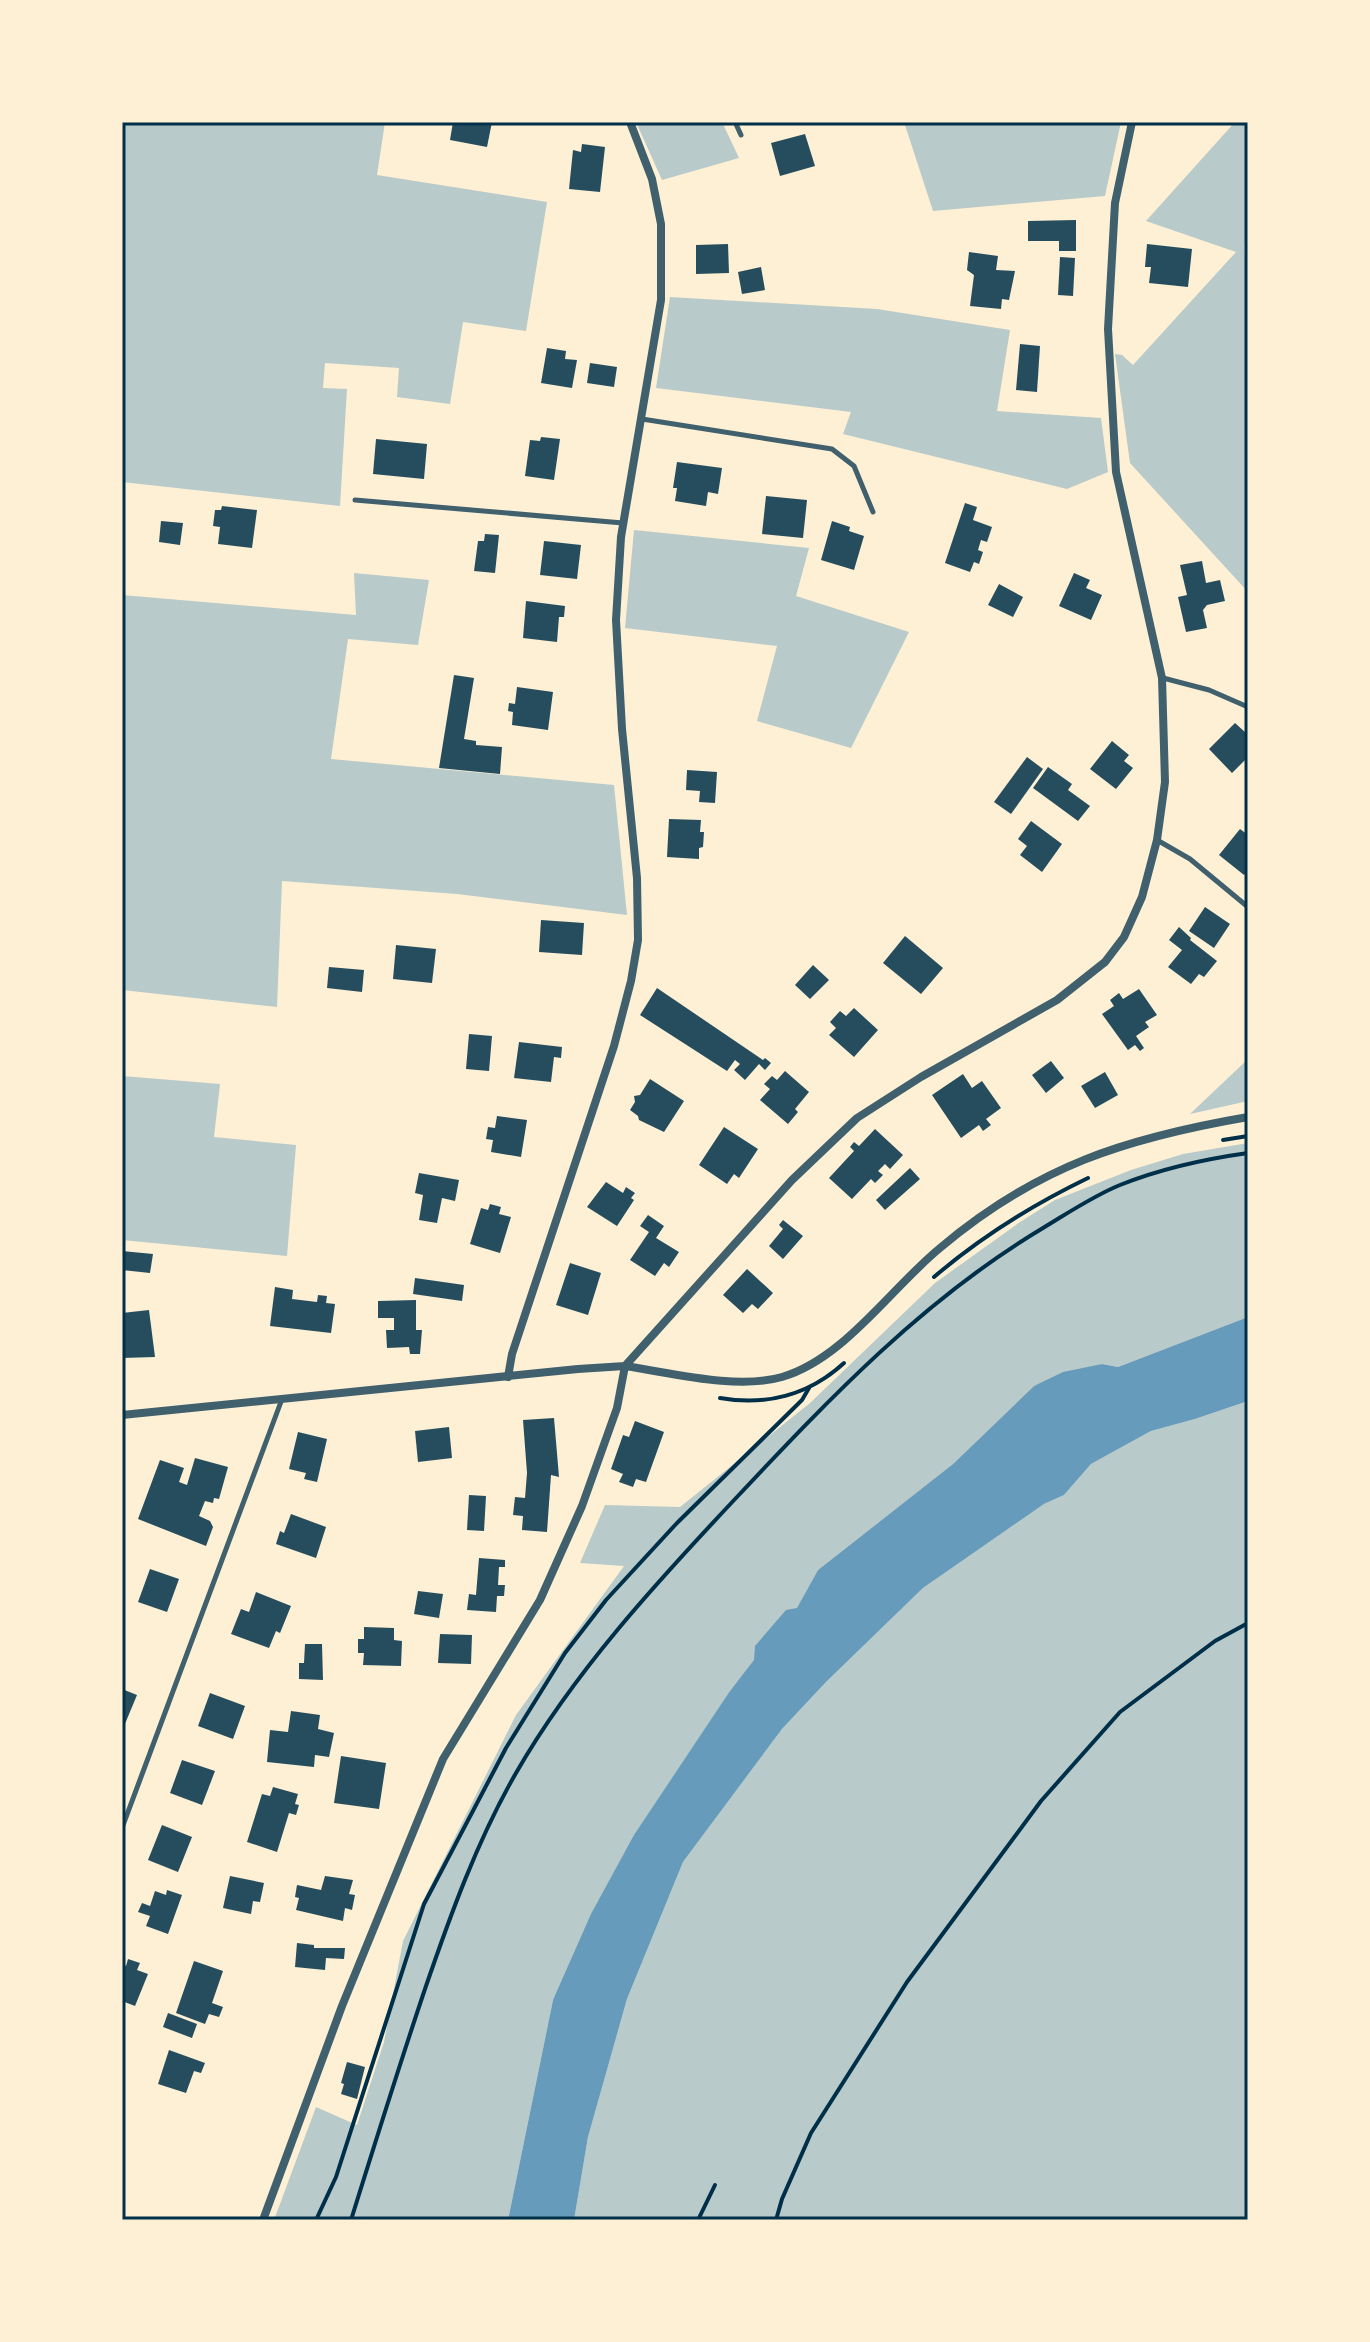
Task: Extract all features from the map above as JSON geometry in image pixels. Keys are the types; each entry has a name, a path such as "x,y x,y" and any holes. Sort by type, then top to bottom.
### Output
{"street":[{"path":"508,1377 512,1354 614,1046 638,940 637,878 622,729 616,620 624,523 661,300 661,224 652,179 630,122"},
{"path":"263,2220 342,2006 443,1759 540,1600 587,1492 617,1408 625,1366 792,1180 857,1118 921,1077 1057,1000 1105,962 1124,937 1142,897 1157,840 1165,782 1162,678 1116,472 1108,329 1115,203 1132,122"},
{"path":"122,1415 625,1366 748,1381 770,1380 809,1367 928,1258 962,1230 1027,1186 1075,1162 1141,1138 1248,1117"}],"lane":[{"path":"735,122 741,135"},
{"path":"642,419 832,449 854,466 873,512"},
{"path":"355,500 624,523"},
{"path":"1162,678 1209,690 1248,707"},
{"path":"1157,840 1190,859 1248,907"},
{"path":"122,1828 282,1398"}],"path":[{"path":"1215,1141 1248,1136"},
{"path":"351,2220 455,1903 515,1774 609,1642 689,1547 808,1422 921,1313 975,1271 1075,1208 1120,1185 1180,1167 1248,1153"},
{"path":"929,1282 990,1232 1038,1202 1088,1177"},
{"path":"709,1397 759,1400 786,1396 826,1379 850,1357"},
{"path":"316,2220 336,2177 424,1904 506,1748 565,1653 606,1600 677,1523 802,1400 809,1388"},
{"path":"776,2220 811,2133 883,2019 1041,1801 1120,1712 1215,1641 1248,1623"},
{"path":"698,2220 715,2185"}],"shaded area":[{"path":"122,122 385,122 377,175 547,202 526,331 463,322 450,404 397,397 399,368 325,363 323,388 347,389 340,506 122,482"},
{"path":"636,122 722,122 739,158 662,180"},
{"path":"904,122 1121,122 1105,196 933,211"},
{"path":"1235,122 1248,122 1248,243 1244,248 1248,252 1248,592 1130,463 1115,354 1122,355 1133,365 1236,252 1146,221"},
{"path":"670,297 877,309 1010,330 997,411 1101,418 1108,472 1067,489 843,434 851,412 656,388"},
{"path":"634,530 809,548 796,596 909,632 851,748 757,721 777,646 625,628"},
{"path":"354,573 429,580 418,645 348,639 331,759 614,785 627,915 457,894 282,881 277,1007 122,990 122,595 356,615"},
{"path":"1248,1059 1248,1101 1190,1114"},
{"path":"122,1076 220,1084 214,1137 296,1145 287,1256 122,1240"},
{"path":"1248,1143 1248,1317 1118,1367 1102,1364 1034,1386 953,1464 818,1570 797,1609 730,1691 553,2000 508,2220 274,2220 316,2107 357,2125 384,2042 403,1941 516,1715 624,1566 580,1563 605,1505 680,1507 810,1403 935,1283 1055,1200 1131,1170 1183,1154"},
{"path":"1248,1401 1248,2220 574,2220 588,2137 627,1999 683,1862 782,1729 923,1588 1044,1504 1064,1495 1091,1464 1151,1431"}],"water":[{"path":"1248,1317 1248,1401 1151,1431 1091,1464 1064,1495 1044,1504 923,1588 782,1729 683,1862 627,1999 588,2137 574,2220 508,2220 553,2000 591,1914 634,1835 754,1660 755,1646 786,1610 797,1608 818,1570 953,1464 1034,1386 1063,1372 1102,1364 1118,1367"}],"building":[{"path":"453,122 492,122 487,147 450,140"},
{"path":"805,134 815,166 780,176 771,143"},
{"path":"582,144 605,147 600,192 569,189 573,150 581,152"},
{"path":"1076,220 1076,251 1059,251 1059,241 1028,241 1028,221"},
{"path":"728,244 729,273 696,274 696,245"},
{"path":"1147,244 1192,249 1188,287 1149,283 1151,267 1145,267"},
{"path":"969,252 998,256 996,270 1015,271 1009,300 1002,299 1001,309 970,306 974,275 967,270"},
{"path":"1060,257 1075,258 1073,296 1058,295"},
{"path":"761,267 765,290 742,294 738,272"},
{"path":"1020,344 1040,346 1037,392 1016,390"},
{"path":"547,348 566,351 565,359 577,360 572,388 541,383"},
{"path":"590,363 617,367 614,387 587,383"},
{"path":"541,437 560,439 554,480 525,476 530,440 540,441"},
{"path":"376,439 427,444 424,479 373,474"},
{"path":"677,462 722,468 718,494 708,492 706,506 675,501 677,488 673,488"},
{"path":"766,496 807,500 803,538 762,534"},
{"path":"965,503 977,507 973,520 992,527 987,542 981,540 978,550 983,552 979,564 974,562 970,572 945,563"},
{"path":"222,506 257,510 252,548 218,544 220,527 213,526 215,510 221,510"},
{"path":"161,521 183,523 180,545 159,542"},
{"path":"832,521 864,536 854,570 821,560"},
{"path":"485,534 499,535 495,573 474,571 478,541 484,541"},
{"path":"544,541 581,545 577,579 540,575"},
{"path":"1202,561 1206,583 1220,580 1225,601 1207,605 1203,610 1207,628 1186,632 1178,597 1187,595 1180,565"},
{"path":"1074,573 1090,580 1086,588 1102,595 1091,620 1059,606"},
{"path":"999,584 1023,597 1013,617 988,605"},
{"path":"526,601 565,606 564,617 559,617 557,642 523,638"},
{"path":"454,675 474,678 464,739 476,741 476,745 502,747 500,774 439,768"},
{"path":"517,687 553,692 548,730 512,725 513,712 508,711 509,703 515,704"},
{"path":"1235,723 1246,733 1248,731 1248,757 1232,773 1209,749"},
{"path":"1112,741 1129,755 1124,761 1133,768 1116,789 1090,769"},
{"path":"1027,757 1043,769 1011,814 994,802"},
{"path":"1048,767 1072,784 1068,790 1090,806 1078,821 1033,788"},
{"path":"687,770 717,772 715,803 699,802 700,791 686,790"},
{"path":"669,819 701,820 700,832 704,832 699,859 667,857"},
{"path":"1031,821 1062,844 1042,872 1020,855 1027,846 1018,839"},
{"path":"1240,829 1248,835 1248,870 1244,875 1219,855"},
{"path":"1205,907 1230,924 1214,948 1189,931"},
{"path":"541,920 584,923 582,955 539,952"},
{"path":"1179,927 1217,961 1204,977 1199,974 1191,984 1168,967 1182,950 1169,940"},
{"path":"905,936 943,968 921,994 883,963"},
{"path":"396,945 436,949 432,983 393,979"},
{"path":"813,965 829,980 810,999 795,985"},
{"path":"329,967 364,970 362,992 327,988"},
{"path":"657,988 771,1063 765,1070 759,1064 745,1080 734,1070 740,1064 735,1060 727,1071 640,1015"},
{"path":"1139,989 1157,1015 1145,1022 1149,1027 1136,1036 1144,1048 1140,1051 1135,1045 1128,1050 1102,1014 1114,1006 1110,1000 1119,993 1123,999"},
{"path":"854,1008 878,1030 854,1057 829,1035 836,1028 830,1022 840,1011 846,1016"},
{"path":"469,1034 492,1036 489,1071 466,1069"},
{"path":"519,1042 562,1047 561,1058 554,1057 551,1082 514,1078"},
{"path":"1051,1061 1064,1078 1046,1093 1032,1075"},
{"path":"785,1071 809,1092 788,1124 760,1100 770,1089 764,1084 772,1076 777,1080"},
{"path":"1105,1072 1118,1095 1095,1108 1081,1086"},
{"path":"963,1074 972,1088 982,1081 1001,1108 986,1119 991,1125 983,1131 979,1125 961,1138 932,1095"},
{"path":"650,1079 684,1101 664,1132 639,1120 630,1110 635,1102 634,1096 640,1095"},
{"path":"497,1116 527,1120 521,1157 491,1152 493,1140 486,1139 488,1127 495,1128"},
{"path":"724,1127 758,1149 739,1178 734,1174 727,1184 699,1165"},
{"path":"875,1129 903,1155 890,1169 885,1164 878,1171 883,1175 875,1183 871,1179 852,1199 829,1178 854,1151 850,1147 854,1142 859,1146"},
{"path":"910,1168 920,1179 885,1210 876,1200"},
{"path":"419,1173 459,1180 455,1201 442,1198 437,1223 419,1220 423,1195 415,1193"},
{"path":"606,1182 623,1193 626,1187 635,1193 631,1198 634,1200 617,1226 587,1207"},
{"path":"490,1204 501,1207 499,1214 511,1217 500,1253 470,1244 481,1208 488,1210"},
{"path":"648,1215 664,1226 656,1238 679,1252 669,1267 664,1263 655,1276 630,1260 649,1232 640,1226"},
{"path":"783,1220 803,1236 783,1259 769,1246 783,1229 779,1225"},
{"path":"122,1251 153,1254 150,1273 122,1270"},
{"path":"570,1263 601,1273 588,1315 556,1305"},
{"path":"747,1269 773,1293 758,1309 752,1304 743,1313 723,1295"},
{"path":"415,1278 464,1285 462,1301 413,1294"},
{"path":"275,1287 293,1290 292,1299 317,1302 318,1295 327,1296 326,1303 335,1304 331,1333 270,1326"},
{"path":"416,1300 416,1330 422,1330 420,1354 410,1354 409,1347 387,1348 386,1330 394,1330 394,1318 378,1318 378,1301"},
{"path":"149,1310 155,1357 122,1358 122,1313"},
{"path":"554,1418 559,1477 551,1475 547,1532 522,1530 523,1516 513,1515 515,1497 525,1498 527,1473 523,1420"},
{"path":"635,1421 664,1432 646,1482 636,1479 633,1487 619,1482 623,1474 611,1469 623,1435 629,1437"},
{"path":"449,1427 452,1458 418,1462 415,1431"},
{"path":"298,1432 327,1439 317,1482 304,1479 306,1473 289,1469"},
{"path":"195,1458 228,1467 219,1499 214,1498 213,1503 205,1501 199,1516 210,1521 213,1527 206,1546 138,1519 160,1460 184,1468 179,1482 187,1485"},
{"path":"469,1495 486,1496 484,1531 467,1530"},
{"path":"291,1514 326,1527 316,1558 276,1544"},
{"path":"479,1558 505,1560 505,1567 499,1567 498,1585 505,1585 504,1596 497,1596 496,1612 467,1610 469,1594 476,1595"},
{"path":"150,1569 179,1579 167,1612 138,1602"},
{"path":"418,1591 443,1594 439,1618 414,1614"},
{"path":"256,1592 291,1606 280,1633 276,1631 269,1648 231,1634 241,1609 249,1612"},
{"path":"364,1627 394,1628 394,1640 402,1641 401,1666 363,1665 364,1653 358,1653 358,1639 364,1639"},
{"path":"440,1634 472,1635 471,1664 438,1663"},
{"path":"305,1644 322,1644 323,1680 299,1679 299,1663 304,1663"},
{"path":"122,1689 137,1695 122,1731"},
{"path":"210,1693 245,1706 233,1739 198,1726"},
{"path":"291,1711 320,1715 318,1729 334,1733 329,1757 315,1755 314,1767 267,1762 270,1730 288,1732"},
{"path":"341,1756 386,1763 379,1809 334,1803"},
{"path":"182,1760 215,1771 202,1805 170,1793"},
{"path":"273,1787 298,1794 295,1804 299,1805 296,1815 289,1813 277,1852 247,1842 262,1794 270,1796"},
{"path":"162,1825 192,1837 178,1872 148,1860"},
{"path":"230,1876 264,1883 260,1902 253,1901 251,1914 223,1908"},
{"path":"325,1876 353,1880 349,1894 355,1895 352,1910 345,1908 343,1921 296,1910 299,1898 295,1897 297,1885 321,1890"},
{"path":"167,1890 182,1895 168,1934 146,1926 150,1916 138,1912 142,1903 150,1906 155,1891 166,1895"},
{"path":"297,1943 314,1945 314,1948 345,1948 344,1959 326,1958 325,1970 295,1967"},
{"path":"128,1959 140,1963 137,1970 148,1974 135,2006 122,2001 122,1964 126,1966"},
{"path":"194,1961 223,1971 212,2003 223,2007 219,2017 209,2014 205,2024 176,2013"},
{"path":"168,2013 197,2024 192,2038 163,2027"},
{"path":"169,2050 205,2063 201,2073 194,2071 186,2093 158,2084"},
{"path":"347,2062 365,2067 357,2099 341,2094"}]}
